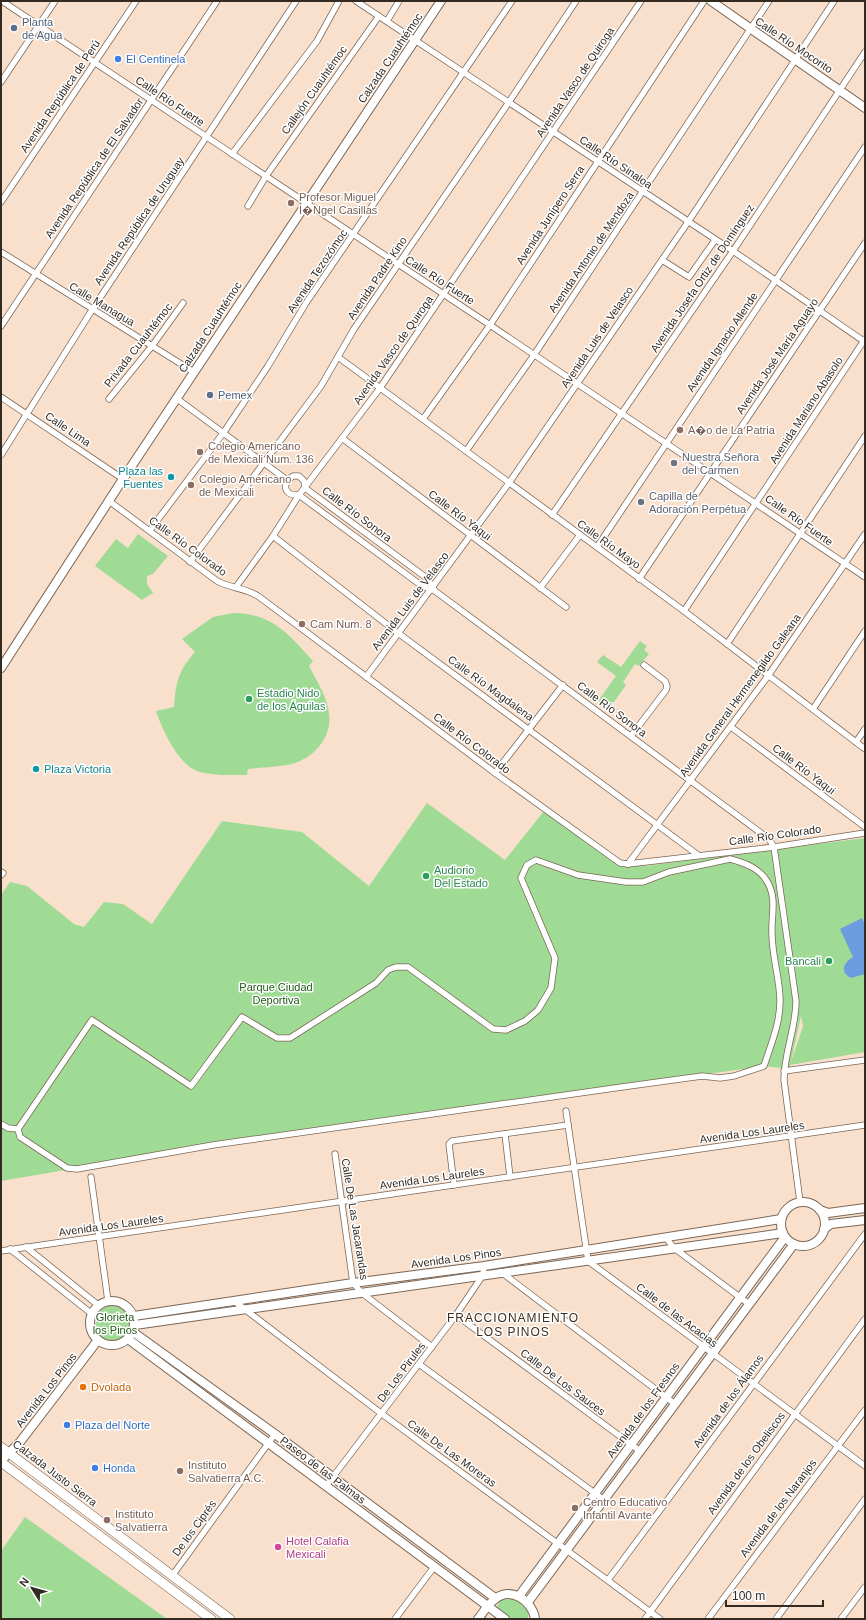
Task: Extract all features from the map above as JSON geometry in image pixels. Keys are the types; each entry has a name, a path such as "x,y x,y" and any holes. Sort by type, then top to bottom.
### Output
{"main road":[{"name":"Calzada Justo Sierra","path":"1,1446 230,1619"},
{"path":"1,1461 211,1619"}],"street":[{"name":"Calle Río Fuerte","path":"2,1 578,383 621,414 757,503 865,577"},
{"path":"1,82 54,1"},
{"name":"Avenida República de Perú","path":"1,202 136,1"},
{"name":"Avenida República de El Salvador","path":"1,326 217,1"},
{"name":"Avenida República de Uruguay","path":"1,455 92,310 296,1"},
{"path":"232,154 317,41 339,1"},
{"name":"Calle Río Sinaloa","path":"356,1 733,251 819,311 865,340"},
{"path":"386,22 399,1"},
{"name":"Calzada Cuauhtémoc","path":"1,668 4,657 414,40 442,1"},
{"name":"Avenida Tezozómoc","path":"150,530 224,432 268,366 306,303 354,235 512,1"},
{"name":"Avenida Padre Kino","path":"190,562 321,386 354,329 576,1"},
{"name":"Avenida Vasco de Quiroga","path":"236,587 273,536 299,495 380,388 642,1"},
{"name":"Avenida Junípero Serra","path":"423,420 490,325 704,1"},
{"name":"Calle Río Mocorito","path":"711,1 865,108"},
{"name":"Avenida Antonio de Mendoza","path":"466,451 534,354 769,1"},
{"name":"Avenida Luis de Velasco","path":"366,677 433,589 509,483 688,222 834,1"},
{"name":"Callejón Cuauhtémoc","path":"266,176 379,16"},
{"name":"Avenida Josefa Ortiz de Domínguez","path":"552,515 733,251 865,52"},
{"name":"Avenida Ignacio Allende","path":"597,548 865,147"},
{"path":"248,206 266,176"},
{"path":"662,260 689,277 715,240"},
{"name":"Avenida José María Aguayo","path":"639,579 865,243"},
{"name":"Calle Managua","path":"1,252 34,275 194,372"},
{"name":"Privada Cuauhtémoc","path":"109,399 152,346 183,303"},
{"name":"Avenida Mariano Abasolo","path":"684,611 865,340"},
{"name":"Calle Río Mayo","path":"338,357 684,611 865,749"},
{"name":"Calle Lima","path":"1,397 123,478"},
{"path":"176,398 287,480"},
{"path":"727,644 865,436"},
{"name":"Calle Río Yaqui","path":"342,438 566,607"},
{"name":"Calle Río Sonora","path":"433,589 428,579 305,488 304,481 299,476 293,476 287,480 285,486 287,492 293,496 299,495 422,586 433,589 764,834 774,846"},
{"name":"Calle Río Colorado","path":"109,501 150,530 190,562 223,584 245,589 258,596 495,773 620,863 628,864 698,856 865,833"},
{"name":"Avenida General Hermenegildo Galeana","path":"628,864 768,676 865,534"},
{"path":"540,588 580,535"},
{"name":"Calle Río Magdalena","path":"273,536 398,633 658,824 698,856"},
{"path":"813,709 865,631"},
{"path":"631,736 666,690 667,686 664,681 644,665"},
{"path":"495,773 562,685"},
{"name":"Calle Río Yaqui","path":"731,726 865,827"},
{"path":"856,742 865,728"},
{"path":"774,846 796,1001 794,1026 784,1071 790,1136 800,1202"},
{"path":"536,860 578,875 626,882 643,882 669,872 730,860 746,863 759,872 768,883 774,903 772,934 780,1001 777,1032 764,1066 734,1076 720,1078 702,1076 213,1145 77,1169 67,1168 20,1137 18,1128 92,1020 191,1086 242,1017 277,1038 290,1038 376,983 388,970 396,967 408,967 492,1029 506,1030 525,1021 538,1010 551,988 554,958 521,878 527,865 536,860"},
{"path":"1,872 3,873 1,875"},
{"path":"784,1071 865,1060"},
{"path":"566,1111 588,1261"},
{"path":"1,1124 8,1128 18,1128"},
{"path":"454,1185 450,1144 452,1141 568,1125"},
{"name":"Avenida Los Laureles","path":"1,1251 865,1125"},
{"path":"505,1134 510,1177"},
{"name":"Calle De Las Jacarandas","path":"335,1154 353,1283 362,1293 432,1347"},
{"path":"91,1177 108,1301"},
{"path":"820,1210 825,1222 824,1229 822,1235 812,1243 806,1245 794,1244 784,1235 781,1219 786,1209 800,1202 811,1203 820,1210 828,1212 865,1208"},
{"name":"Avenida Los Pinos","path":"132,1328 234,1301 353,1283 499,1264 781,1219"},
{"path":"824,1229 831,1224 865,1220"},
{"name":"Avenida de los Álamos","path":"608,1580 865,1234"},
{"name":"Avenida Los Pinos","path":"132,1328 244,1308 362,1293 674,1248 784,1235"},
{"name":"Avenida de los Fresnos","path":"519,1596 740,1297 784,1235"},
{"path":"666,1238 674,1248 749,1304"},
{"name":"Avenida de los Fresnos","path":"528,1602 794,1244"},
{"path":"26,1248 98,1305"},
{"path":"10,1249 92,1314"},
{"name":"Calle de las Acacias","path":"588,1261 865,1466"},
{"path":"499,1264 501,1272 675,1404"},
{"name":"De Los Pirules","path":"326,1486 382,1414 456,1314 483,1275 484,1266"},
{"path":"108,1301 117,1301 130,1309 132,1328 121,1344 113,1346 98,1340 90,1328 92,1314 98,1305 108,1301"},
{"name":"Calle De Las Moreras","path":"234,1301 382,1414 660,1619"},
{"name":"Calle De Los Sauces","path":"456,1314 640,1451"},
{"name":"Avenida de los Obeliscos","path":"645,1619 865,1319"},
{"name":"Paseo de las Palmas","path":"132,1328 495,1598"},
{"name":"Paseo de las Palmas","path":"132,1328 269,1442 505,1619"},
{"name":"Avenida Los Pinos","path":"1,1461 20,1442 98,1340"},
{"path":"419,1364 604,1500"},
{"name":"Avenida de los Naranjos","path":"708,1619 865,1410"},
{"name":"De los Ciprés","path":"172,1576 275,1434"},
{"path":"776,1619 865,1499"},
{"path":"395,1619 434,1567"},
{"path":"841,1619 865,1587"},
{"path":"478,1619 495,1598 504,1596 519,1596 528,1602 534,1609 535,1619"}],"green space":[{"path":"138,534 168,556 153,574 147,576 147,584 153,593 142,600 95,566 116,539 128,548"},
{"name":"Estadio Nido de los Águilas","path":"233,613 259,617 279,627 296,642 313,661 309,666 324,695 328,708 329,721 326,736 318,748 307,758 295,763 248,769 247,775 211,774 192,769 178,755 167,737 156,711 174,707 177,684 181,671 195,652 182,639 213,617"},
{"path":"640,641 647,646 644,650 649,654 639,666 635,664 623,682 626,685 609,709 598,701 616,676 597,662 603,655 621,667"},
{"name":"Parque Ciudad Deportiva","path":"427,803 505,860 544,811 625,866 645,866 865,838 865,1052 790,1065 789,1069 764,1066 213,1145 1,1181 1,895 10,882 27,886 74,924 84,927 104,902 123,904 152,924 222,821 302,832 369,886","holes":["801,1016 803,1026 791,1062"]},
{"name":"Glorieta los Pinos","path":"115,1304 128,1310 134,1323 128,1336 115,1342 102,1336 96,1323 102,1310"},
{"path":"25,1517 167,1619 1,1619 1,1551"},
{"path":"512,1599 518,1601 528,1609 528,1619 507,1619 496,1608 501,1600"}],"water":[{"path":"862,918 865,925 865,974 851,978 845,973 844,967 845,964 853,957 840,929"}],"place":[{"name":"Planta de Agua","path":"14,28"},
{"name":"El Centinela","path":"118,59"},
{"name":"Profesor Miguel I�Ngel Casillas","path":"291,203"},
{"name":"Pemex","path":"210,395"},
{"name":"A�o de La Patria","path":"680,430"},
{"name":"Colegio Americano de Mexicali Num. 136","path":"200,452"},
{"name":"Nuestra Señora del Carmen","path":"674,463"},
{"name":"Plaza las Fuentes","path":"171,477"},
{"name":"Colegio Americano de Mexicali","path":"191,485"},
{"name":"Capilla de Adoración Perpétua","path":"641,502"},
{"name":"Cam Num. 8","path":"302,624"},
{"name":"Estadio Nido de los Águilas","path":"249,699"},
{"name":"Plaza Victoria","path":"36,769"},
{"name":"Audiorio Del Estado","path":"426,876"},
{"name":"Bancali","path":"829,961"},
{"name":"Dvolada","path":"83,1387"},
{"name":"Plaza del Norte","path":"67,1425"},
{"name":"Honda","path":"95,1468"},
{"name":"Instituto Salvatierra A.C.","path":"180,1471"},
{"name":"Centro Educativo Infantil Avante","path":"575,1508"},
{"name":"Instituto Salvatierra","path":"107,1520"},
{"name":"Hotel Calafia Mexicali","path":"278,1547"}],"district":[{"name":"FRACCIONAMIENTO LOS PINOS","path":"513,1325"}]}
